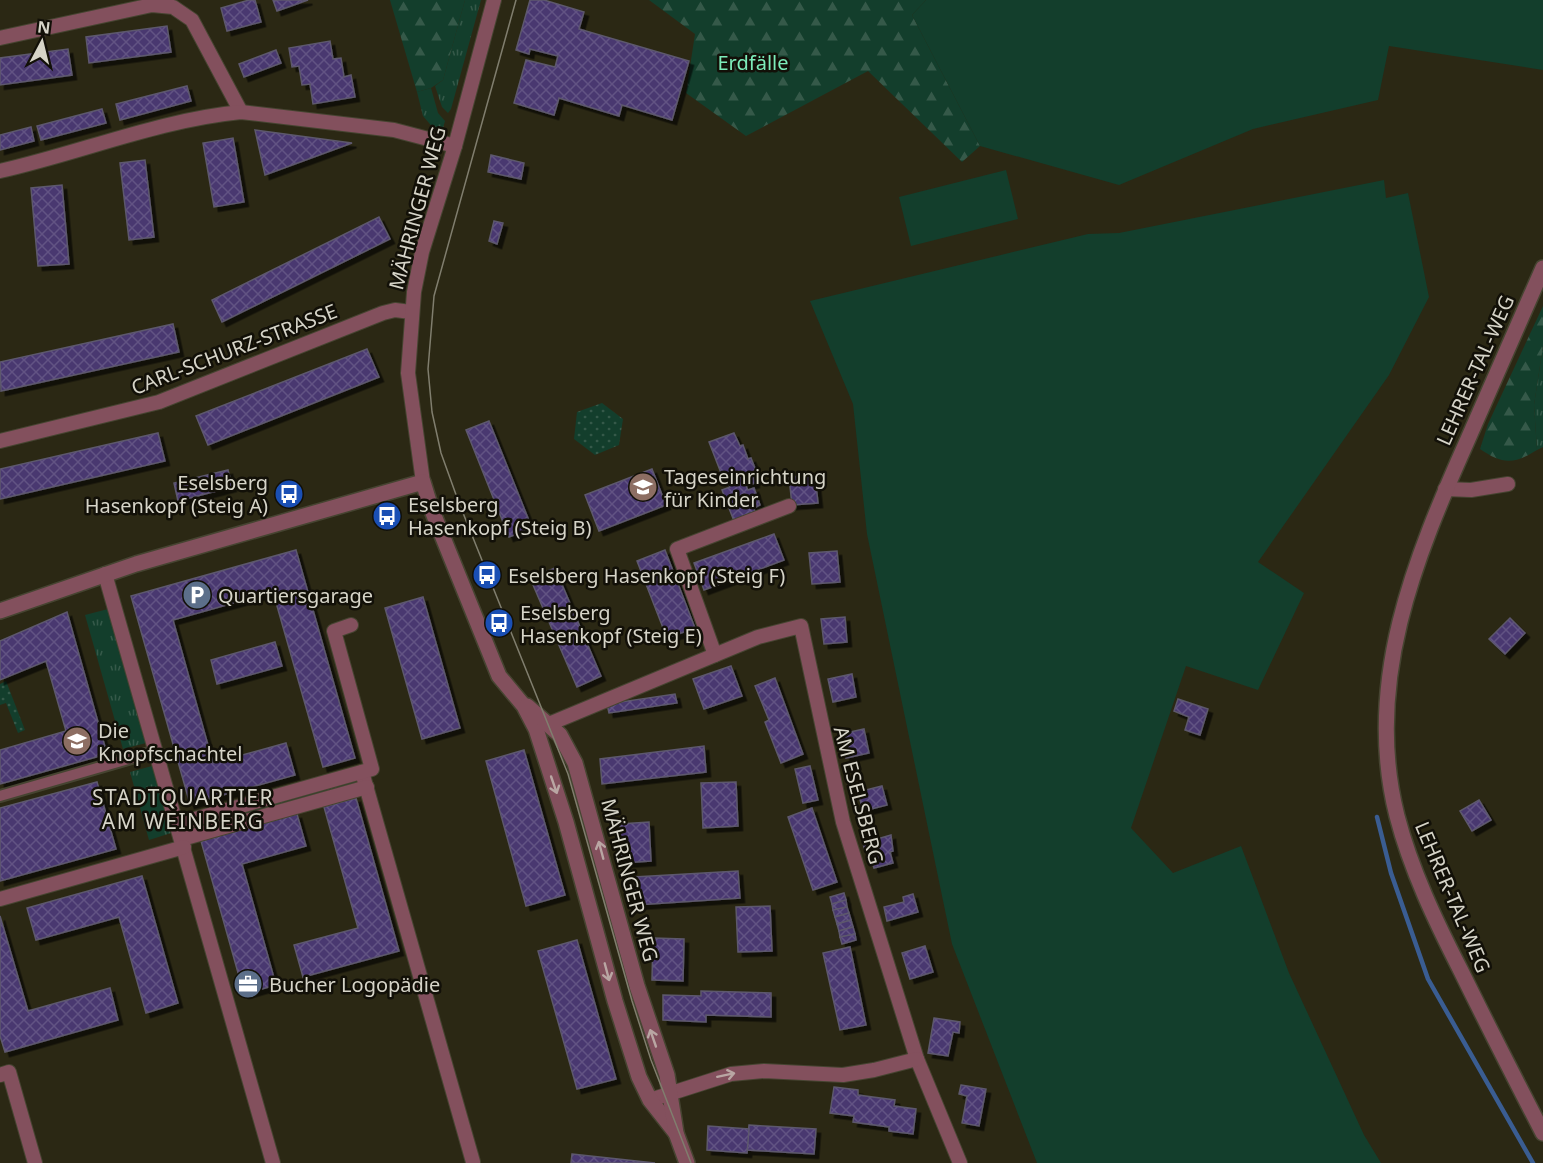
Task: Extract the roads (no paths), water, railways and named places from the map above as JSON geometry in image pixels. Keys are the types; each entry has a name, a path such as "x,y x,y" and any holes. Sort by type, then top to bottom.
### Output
{"street":[{"name":"MÄHRINGER WEG","path":"494,0 455,146 422,252 411,312 408,373 423,482 430,508 496,670 543,727 570,750 584,791 637,987 670,1094 676,1133 687,1163"},
{"path":"0,38 152,5 173,7 192,20 241,112"},
{"path":"0,171 217,114 241,112 394,130 455,146"},
{"name":"LEHRER-TAL-WEG","path":"1543,268 1424,539 1392,648 1387,742 1392,791 1409,854 1437,924 1543,1133"},
{"name":"CARL-SCHURZ-STRASSE","path":"0,441 159,402 383,313 395,310 411,312"},
{"path":"0,611 105,574 294,517 423,482"},
{"path":"1445,489 1471,490 1508,484"},
{"path":"715,655 677,549 789,506"},
{"path":"105,574 273,1163"},
{"path":"351,625 334,631 367,770 367,787 473,1162"},
{"name":"AM ESELSBERG","path":"543,727 758,637 801,626 842,819 917,1059 960,1163"},
{"name":"MÄHRINGER WEG","path":"543,727 566,822 623,1029 639,1077 650,1100 676,1133"},
{"path":"0,796 156,751"},
{"path":"177,824 367,770"},
{"path":"0,899 367,787"},
{"path":"650,1100 707,1080 748,1071 843,1075 917,1059"},
{"path":"0,1074 9,1072 35,1163"}],"waterway":[{"path":"1377,817 1391,873 1428,979 1533,1163"}],"tram line":[{"path":"516,0 434,296 428,369 432,412 441,453 459,503 568,774 632,1001 651,1060 691,1163"}],"place":[{"name":"Tageseinrichtung für Kinder","path":"643,487"},
{"name":"Eselsberg Hasenkopf (Steig A)","path":"289,494"},
{"name":"Eselsberg Hasenkopf (Steig B)","path":"387,516"},
{"name":"Eselsberg Hasenkopf (Steig F)","path":"487,575"},
{"name":"Quartiersgarage","path":"197,595"},
{"name":"Eselsberg Hasenkopf (Steig E)","path":"499,623"},
{"name":"Die Knopfschachtel","path":"77,741"},
{"name":"Bucher Logopädie","path":"248,984"}],"district":[{"name":"STADTQUARTIER AM WEINBERG","path":"183,809"}],"park label":[{"name":"Erdfälle","path":"753,62"}]}
